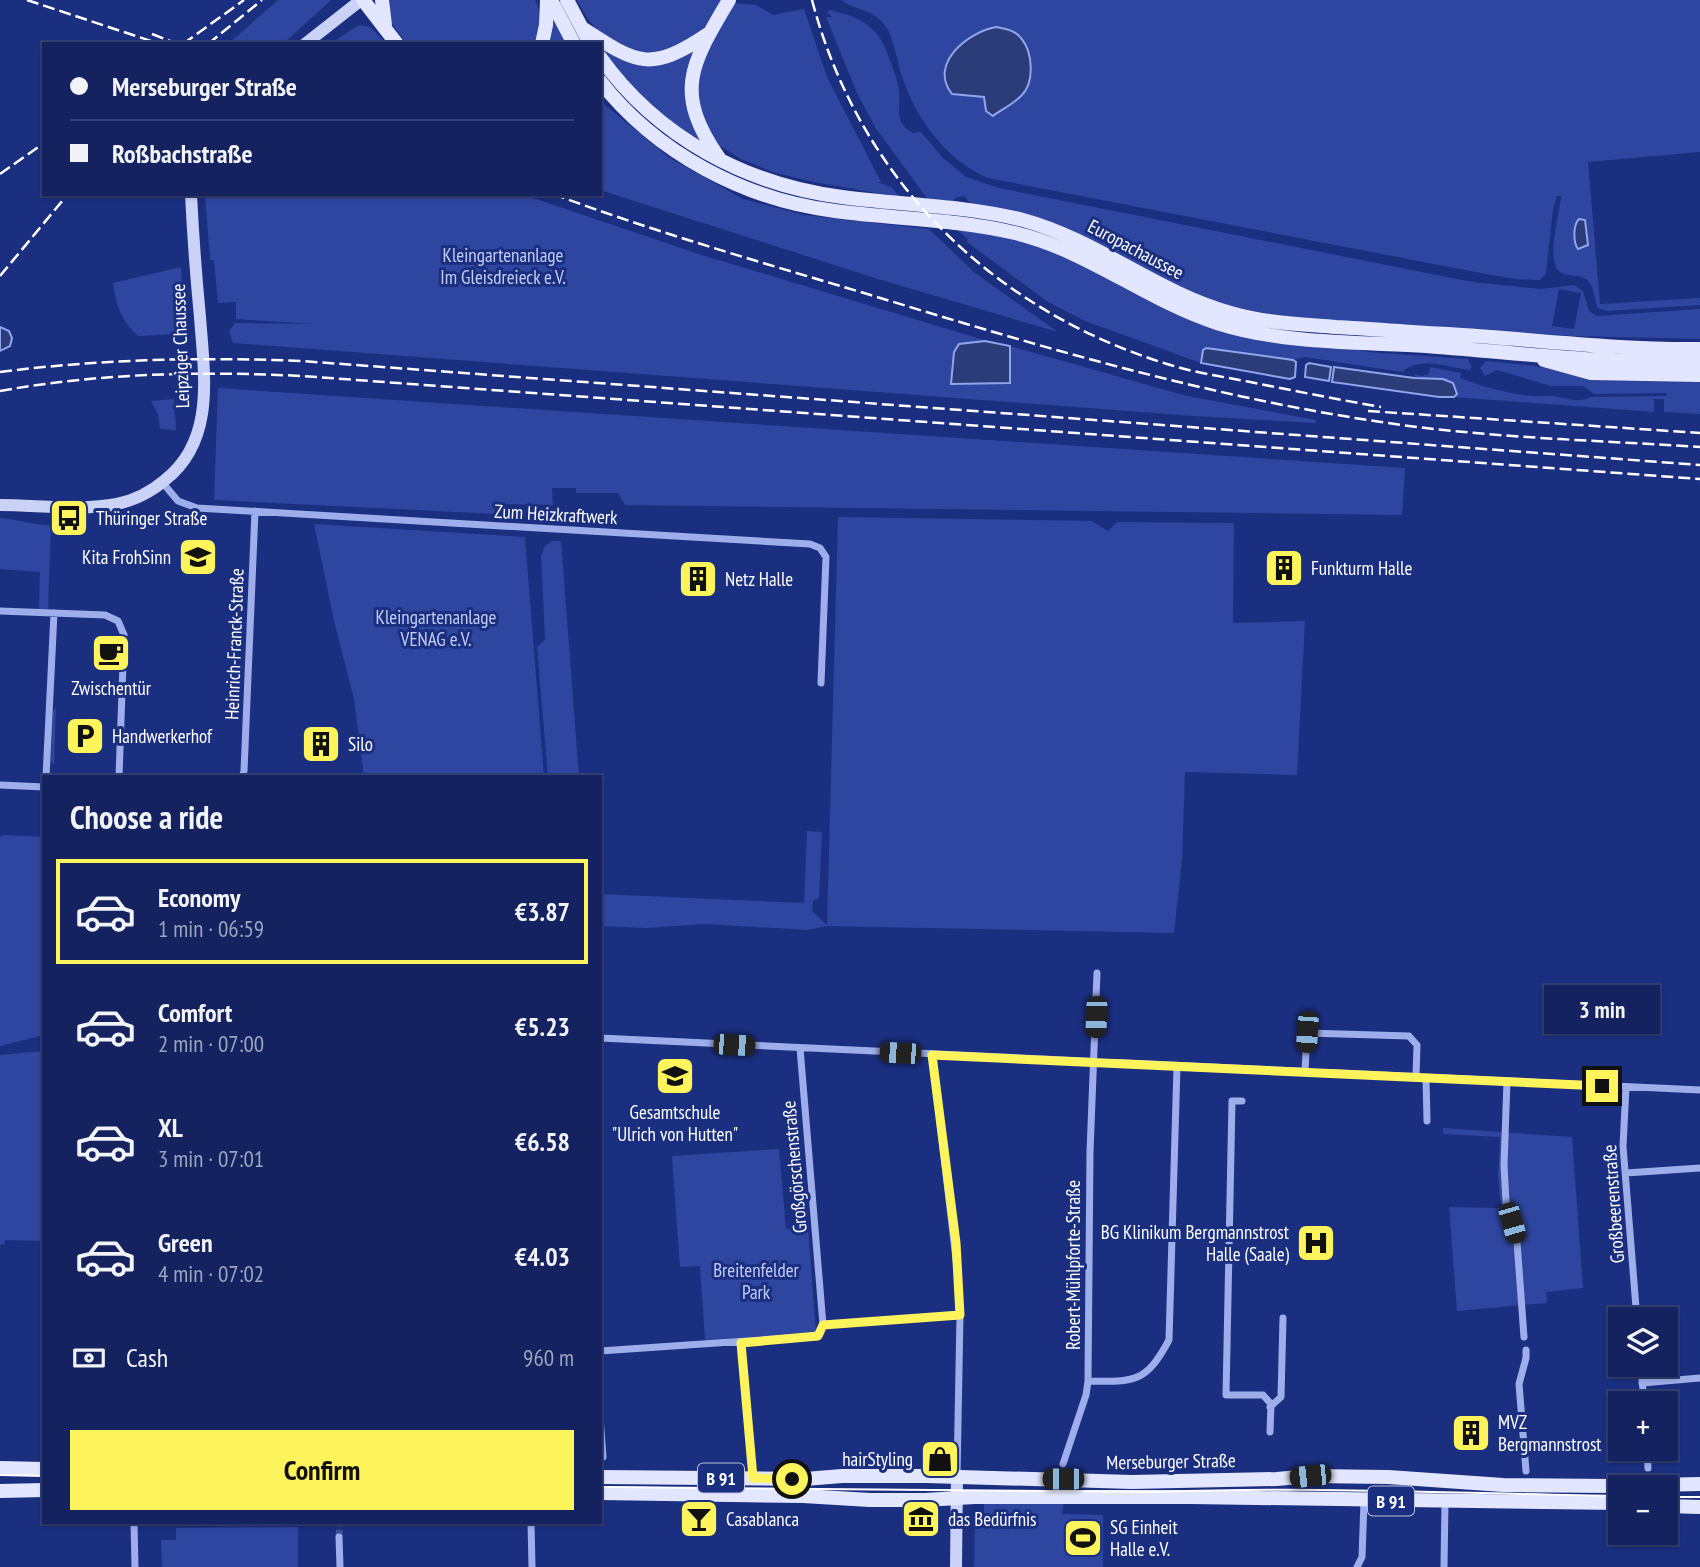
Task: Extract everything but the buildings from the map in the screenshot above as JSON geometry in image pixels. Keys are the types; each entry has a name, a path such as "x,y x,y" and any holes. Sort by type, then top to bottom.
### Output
{"main road":[{"path":"308,42 362,0 395,42"},
{"path":"382,0 386,30"},
{"path":"542,42 549,0"},
{"path":"549,0 573,42"},
{"path":"567,0 591,42"},
{"path":"722,162 698,125 692,101 694,74 708,34 729,0"},
{"path":"582,28 619,52 642,59 656,59 681,52 708,34"},
{"name":"Europachaussee","path":"602,59 630,93 664,124 722,162 768,181 811,193 998,215 1044,226 1086,244 1172,291 1217,309 1251,318 1294,324 1700,349"},
{"name":"Europachaussee","path":"602,83 641,125 676,151 715,174 752,191 789,203 832,211 967,225 1032,237 1077,256 1163,302 1220,324 1295,337 1627,360 1700,362"},
{"path":"602,95 623,107"},
{"name":"Leipziger Chaussee","path":"0,505 107,505 133,499 175,472 192,447 204,409 204,383 191,196"},
{"path":"1516,352 1591,373 1700,376"},
{"path":"0,1468 42,1469"},
{"path":"956,1567 957,1476"},
{"name":"Merseburger Straße","path":"602,1477 957,1476 1112,1482 1310,1476 1388,1477 1503,1485 1700,1484"},
{"path":"0,1491 42,1490"},
{"name":"Merseburger Straße","path":"602,1493 803,1496 870,1500 1204,1497 1608,1503"},
{"path":"1678,1506 1700,1507"}],"street":[{"name":"Zum Heizkraftwerk","path":"162,482 173,497 187,506 810,544 820,548 826,557 821,683"},
{"name":"Heinrich-Franck-Straße","path":"243,775 255,511"},
{"path":"0,611 105,615 118,621 124,635 119,775"},
{"path":"47,775 54,613"},
{"path":"0,785 42,787"},
{"name":"Robert-Mühlpforte-Straße","path":"1063,1464 1086,1395 1088,1381 1090,1152 1097,973"},
{"path":"1305,1071 1307,1032 1409,1036 1417,1045 1416,1077"},
{"path":"602,1038 1700,1090"},
{"name":"Großgörschenstraße","path":"800,1048 823,1325"},
{"path":"932,1055 956,1243 960,1315 957,1476"},
{"path":"1088,1381 1120,1382 1136,1378 1157,1364 1169,1340 1177,1066"},
{"path":"1426,1078 1427,1121"},
{"path":"1507,1081 1504,1165 1506,1202 1517,1242 1524,1337"},
{"name":"Großbeerenstraße","path":"1626,1087 1623,1146 1636,1307"},
{"path":"1242,1101 1231,1101 1233,1228 1226,1395 1263,1395 1270,1404 1270,1432"},
{"path":"1626,1173 1700,1168"},
{"path":"602,1351 818,1336 823,1325 960,1315"},
{"path":"1270,1407 1281,1396 1283,1318"},
{"path":"741,1343 753,1478"},
{"path":"1526,1350 1519,1384 1526,1471"},
{"path":"1642,1377 1643,1391"},
{"path":"1642,1382 1700,1378"},
{"path":"602,1443 603,1457"},
{"path":"1648,1461 1648,1468"},
{"path":"1357,1567 1363,1557 1364,1501"},
{"path":"1444,1567 1445,1501"},
{"path":"134,1524 135,1567"},
{"path":"531,1524 532,1567"},
{"path":"340,1537 340,1567"}],"green space":[{"path":"278,0 331,0 285,42 230,42"},
{"path":"390,0 535,0 539,27 536,42 406,42 388,18"},
{"path":"577,0 722,0 708,24 697,35 661,51 644,52 628,49 599,32"},
{"path":"841,0 1700,0 1700,152 1588,162 1600,304 1700,298 1700,305 1607,311 1598,308 1592,288 1586,279 1566,275 1555,265 1554,246 1561,196 1557,196 1553,209 1546,274 1540,280 1475,272 988,178 945,149 923,121 907,89 887,28 879,18","holes":["996,27 1010,30 1021,38 1028,51 1031,67 1026,90 1014,102 992,116 986,111 984,97 952,93 946,82 945,71 954,51 963,42"]},
{"path":"732,3 756,5 773,15 804,9 827,77 881,182 877,182 891,187 900,197 776,173 741,159 718,145 697,114 697,69"},
{"path":"829,10 862,21 876,33 887,51 897,80 899,114 903,124 913,133 921,132 943,158 966,177 999,188 1472,282 1541,289 1574,285 1583,291 1589,311 1597,316 1700,309 1700,339 1573,336 1302,318 1251,311 1204,298 1148,272 1091,240 1045,220 971,204 964,196 955,198 952,202 929,201 875,127 857,93 826,17 833,17 827,13","holes":["1559,289 1581,293 1574,329 1552,326"]},
{"path":"551,14 567,42 546,42"},
{"path":"359,25 370,27 385,42 333,42"},
{"path":"602,46 621,56 696,48 691,63 701,137 697,141 683,131 645,99 602,50"},
{"path":"602,103 670,158 743,199 804,215 929,229 975,273 1058,332 878,279 602,191"},
{"name":"Kleingartenanlage Im Gleisdreieck e.V.","path":"205,196 527,196 702,255 984,340 959,344 954,352 952,384 1010,383 1010,346 1187,396 1316,420 1315,423 1194,416 233,343 229,331 235,323 315,324 236,319 236,302 218,303 214,260 210,260"},
{"path":"954,227 1030,241 1074,259 1156,304 1368,352 1468,359 1472,367 1470,370 1427,363 1418,364 1402,372 1305,357 1293,360 1206,348 1203,350 1201,363 1085,321 1048,302 967,242 968,239"},
{"path":"181,267 184,328 177,334 138,336 120,312 113,283"},
{"path":"1486,361 1569,372 1700,380 1700,414 1664,412 1664,399 1654,399 1654,412 1454,397 1457,391 1449,383 1438,379 1414,378 1415,374 1429,374 1430,367 1461,373 1460,378 1486,387 1530,396 1578,400 1590,397 1667,396 1666,393 1594,394 1583,386 1551,386 1497,370 1485,376 1480,368"},
{"path":"218,388 1405,468 1402,515 625,505 618,493 576,493 576,488 552,488 553,505 498,504 497,514 214,500"},
{"path":"174,399 176,430 160,429 158,414 151,401"},
{"path":"838,517 1092,521 1108,531 1117,522 1234,523 1233,623 1305,621 1297,775 1185,772 1182,860 1174,933 827,926 808,930 704,924 647,928 602,926 602,894 804,903 807,831 822,832 819,898 813,901 812,911 827,925"},
{"path":"0,518 49,525 51,528 48,609 39,609 40,572 0,569"},
{"name":"Kleingartenanlage VENAG e.V.","path":"314,524 525,537 544,775 364,775 354,699 334,621"},
{"path":"552,541 561,541 579,775 548,775 537,647 545,640 541,556 545,546"},
{"path":"56,707 54,765 51,761 53,712"},
{"path":"0,836 42,837 42,1036 0,1046"},
{"path":"42,1051 42,1241 5,1240 4,1244 0,1245 0,1055"},
{"path":"1443,1128 1572,1137 1583,1288 1546,1292 1547,1303 1457,1311 1449,1207 1501,1208 1498,1174 1500,1137 1443,1134"},
{"name":"Breitenfelder Park","path":"779,1149 786,1229 808,1227 816,1333 705,1340 700,1266 680,1267 672,1156"},
{"path":"1064,1501 1062,1514 1103,1515 1103,1567 974,1567 975,1516 976,1513 984,1513 984,1502"},
{"path":"298,1527 298,1567 162,1567 161,1540 176,1540 176,1528"}],"shaded area":[{"path":"996,27 1019,35 1028,51 1031,67 1026,90 993,116 986,111 984,97 952,94 946,83 945,72 954,51 963,42"},
{"path":"1579,219 1585,220 1588,245 1578,249 1574,234"},
{"path":"0,327 9,331 12,338 10,346 0,351"},
{"path":"985,341 1010,346 1010,383 951,384 954,352 959,344"},
{"path":"1206,348 1293,360 1296,362 1295,377 1290,379 1201,363 1203,350"},
{"path":"1309,363 1331,367 1329,381 1305,377 1306,365"},
{"path":"1334,367 1414,378 1443,379 1453,383 1457,394 1454,397 1439,397 1332,382"}],"tunnel":[{"path":"339,1537 340,1524"}],"tram line":[{"path":"0,1475 42,1476"},
{"path":"602,1487 1161,1492 1333,1490 1608,1496"},
{"path":"1678,1497 1700,1497"}],"railway":[{"path":"27,0 154,42"},
{"path":"186,42 244,0"},
{"path":"210,42 262,0"},
{"path":"812,0 834,65 863,125 899,180 942,229 990,272 1044,310 1103,340 1167,364 1206,374 1381,407"},
{"path":"152,34 173,42"},
{"path":"0,174 42,144"},
{"path":"0,276 66,196"},
{"path":"559,196 708,246 992,331 1120,367 1250,398 1421,427 1500,435 1700,447"},
{"path":"0,372 151,360 302,361 1700,465"},
{"path":"0,391 75,380 151,375 302,376 1700,479"},
{"path":"1368,411 1700,433"}],"place":[{"name":"Thüringer Straße","path":"69,518"},
{"name":"Kita FrohSinn","path":"198,557"},
{"name":"Funkturm Halle","path":"1284,568"},
{"name":"Netz Halle","path":"698,579"},
{"name":"Zwischentür","path":"111,653"},
{"name":"Handwerkerhof","path":"85,736"},
{"name":"Silo","path":"321,744"},
{"name":"Gesamtschule \"Ulrich von Hutten\"","path":"675,1076"},
{"name":"BG Klinikum Bergmannstrost Halle (Saale)","path":"1316,1243"},
{"name":"MVZ Bergmannstrost","path":"1471,1433"},
{"name":"hairStyling","path":"940,1459"},
{"name":"Casablanca","path":"699,1519"},
{"name":"das Bedürfnis","path":"921,1519"},
{"name":"SG Einheit Halle e.V.","path":"1083,1538"}],"route":[{"path":"792,1479 753,1478 741,1343 818,1336 823,1325 960,1315 956,1243 932,1055 1602,1086"}]}
